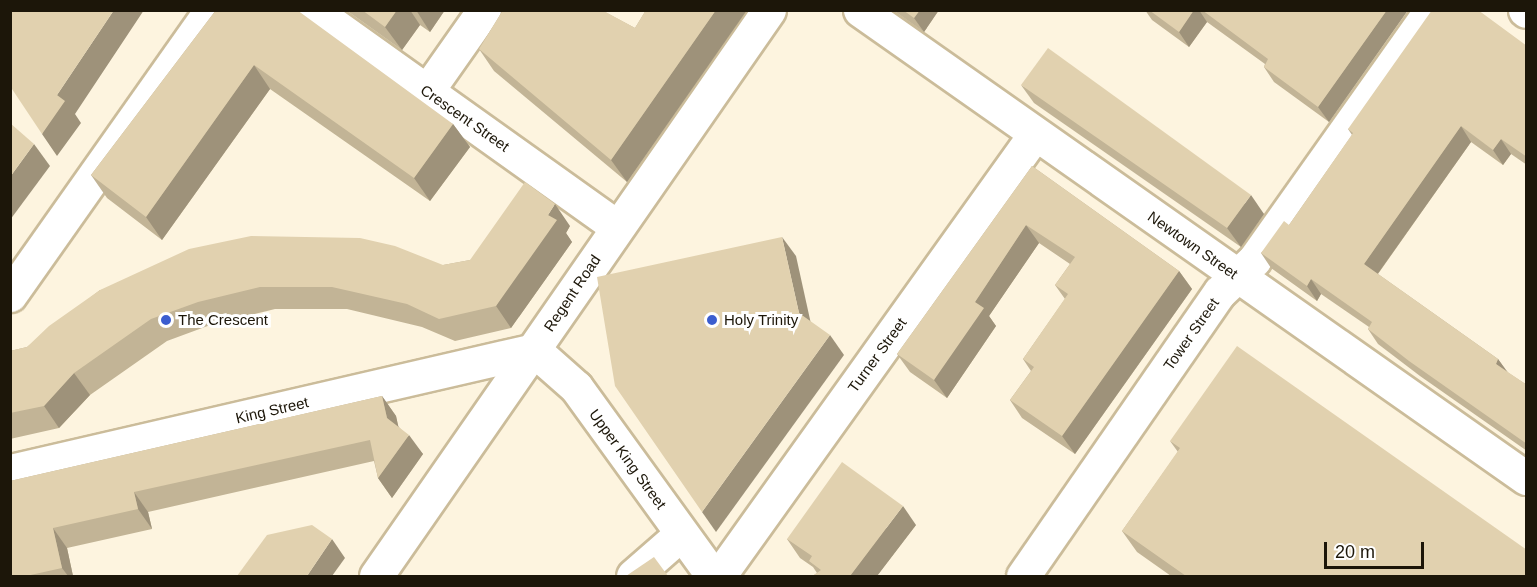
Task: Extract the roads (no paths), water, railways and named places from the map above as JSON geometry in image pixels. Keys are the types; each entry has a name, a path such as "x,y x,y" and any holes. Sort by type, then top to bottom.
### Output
{"street":[{"path":"10,295 211,10"},
{"name":"Crescent Street","path":"313,10 616,226"},
{"path":"428,91 484,10"},
{"name":"Regent Road","path":"376,576 534,350 616,226 769,10"},
{"name":"Newtown Street","path":"860,10 1237,277 1527,478"},
{"name":"Tower Street","path":"1023,576 1220,292 1254,260 1431,10"},
{"name":"Turner Street","path":"718,576 1035,134"},
{"name":"King Street","path":"10,471 534,350"},
{"name":"Upper King Street","path":"534,350 576,387 713,576"},
{"path":"633,576 681,534"}],"place":[{"name":"The Crescent","path":"166,320"},
{"name":"Holy Trinity","path":"712,320"}]}
